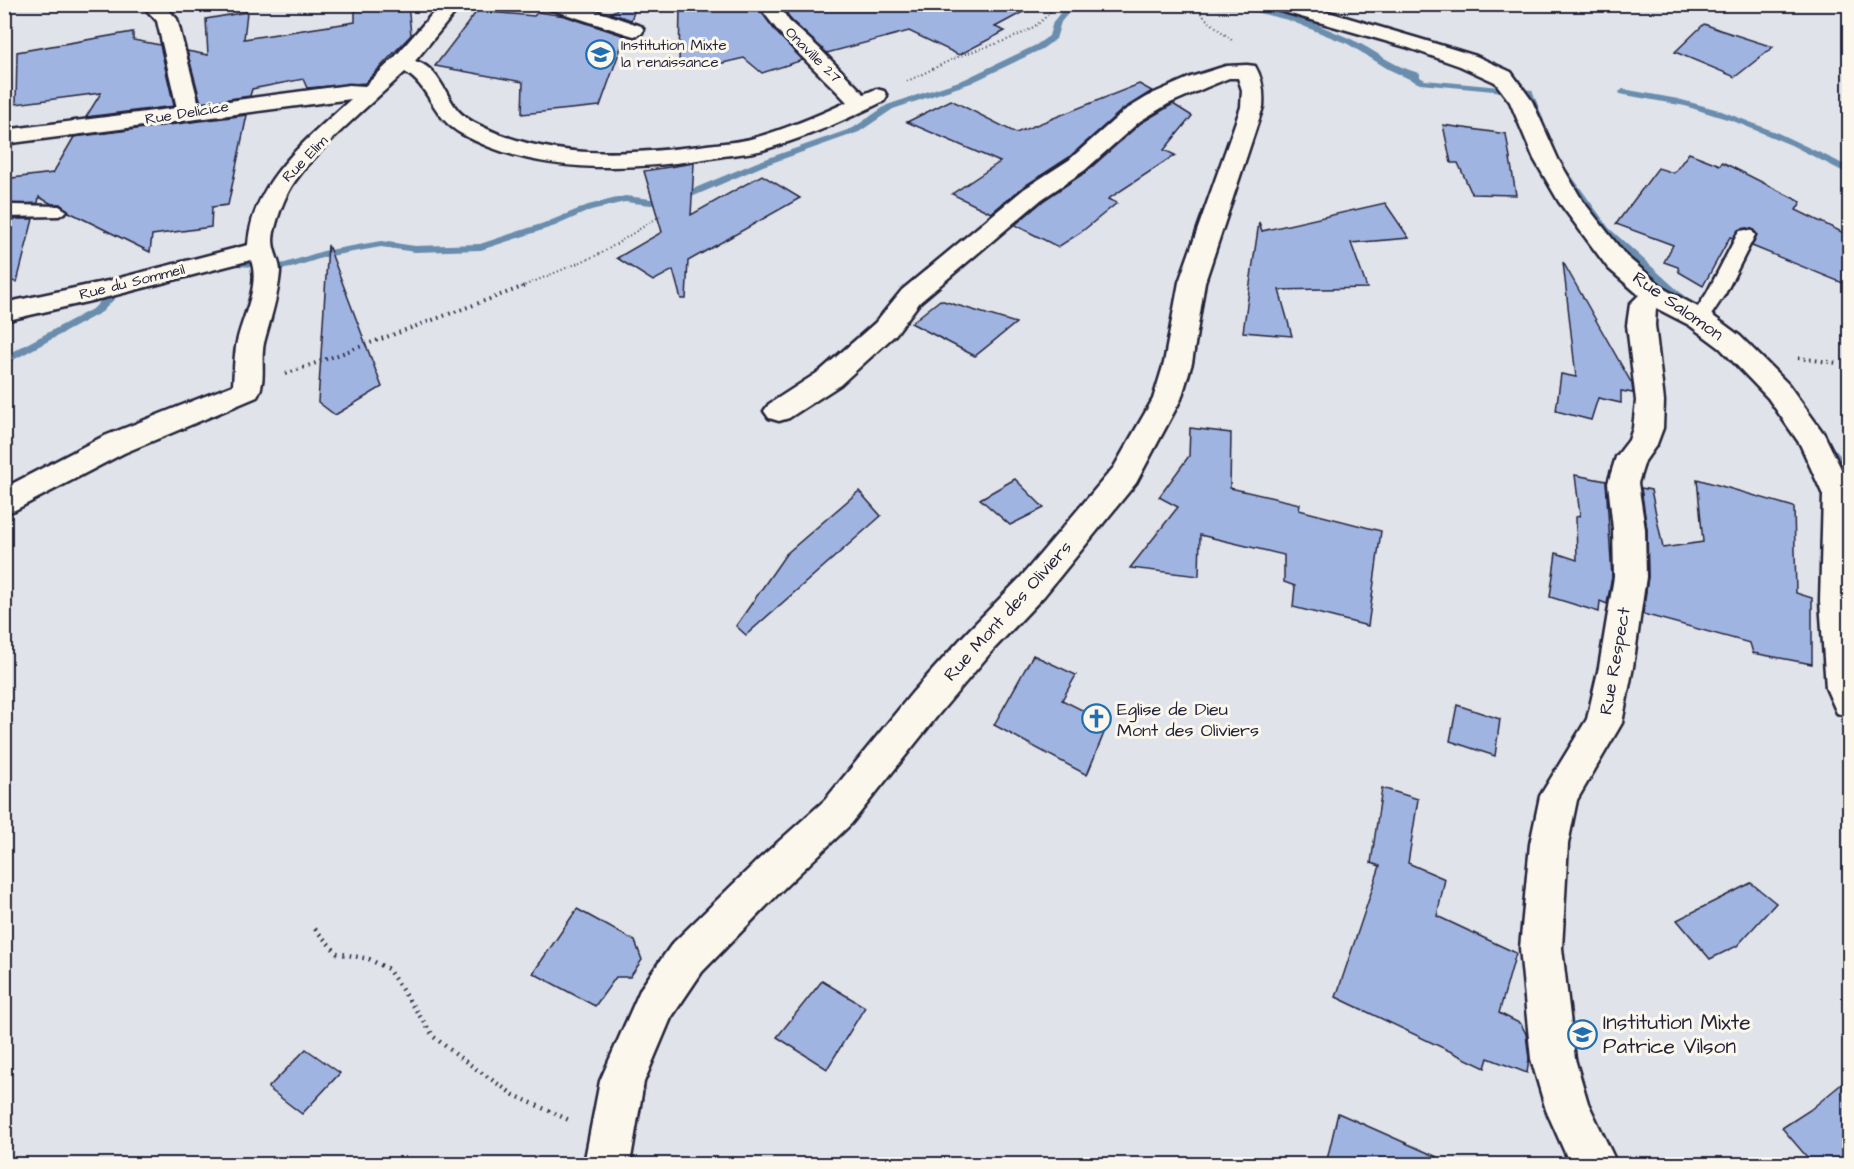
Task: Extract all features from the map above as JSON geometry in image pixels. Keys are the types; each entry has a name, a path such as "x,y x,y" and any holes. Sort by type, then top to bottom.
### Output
{"street":[{"path":"151,4 167,19 188,111"},
{"name":"Rue Elim","path":"247,390 250,345 259,319 267,269 260,250 261,234 269,208 283,180 307,153 335,129 402,63 452,4"},
{"path":"554,4 634,30"},
{"name":"Onaville 27","path":"768,4 782,25 868,100"},
{"name":"Rue Salomon","path":"1277,4 1413,43 1440,54 1468,61 1503,77 1521,101 1546,159 1571,202 1617,262 1657,296 1699,319 1730,342 1778,391 1813,441 1836,466 1837,601 1844,688 1850,702"},
{"path":"402,63 418,67 429,80 450,115 472,130 499,144 568,158 687,154 756,144 868,100"},
{"path":"778,411 831,378 885,329 911,296 1033,194 1077,165 1132,116 1160,99 1199,82 1226,72 1247,71"},
{"name":"Rue Mont des Oliviers","path":"608,1152 622,1082 656,1003 687,958 771,873 838,812 926,704 980,641 1032,586 1125,475 1167,399 1178,363 1192,282 1252,107 1253,90 1247,71"},
{"name":"Rue Delicice","path":"4,137 129,122 188,111 349,92 370,93"},
{"name":"Rue du Sommeil","path":"4,312 108,289 260,250"},
{"name":"Rue Respect","path":"1594,1164 1568,1110 1553,1059 1541,948 1550,844 1559,796 1604,723 1616,667 1630,577 1629,530 1623,483 1631,457 1642,444 1648,428 1650,402 1641,325 1643,304 1657,296"},
{"path":"4,502 113,445 247,390"}],"lane":[{"path":"4,212 13,210 59,211"},
{"path":"1699,319 1716,294 1746,235"}],"path":[{"path":"868,100 960,56 987,48 1030,28 1047,18 1050,12 1042,6 1045,4"},
{"path":"1192,4 1195,10 1222,29 1241,50 1247,71"},
{"path":"247,390 552,276 602,253 660,216"},
{"path":"315,929 337,953 369,958 388,969 434,1037 459,1057 514,1095 608,1152"}],"building":[{"path":"355,4 408,4 411,35 365,83 307,88 303,79 252,89 250,96 201,103 187,51 208,55 206,19 247,12 244,39 355,22"},
{"path":"628,4 637,4 631,20 610,13"},
{"path":"680,4 756,4 776,32 803,60 762,73 744,58 710,66 679,68"},
{"path":"781,4 1038,4 995,27 1005,31 959,55 909,31 827,53 791,20"},
{"path":"477,11 534,16 538,12 565,16 625,36 600,106 522,114 523,82 435,66"},
{"path":"1704,24 1773,47 1735,77 1675,52"},
{"path":"133,32 133,40 160,45 174,106 86,117 101,93 16,104 17,52"},
{"path":"1139,84 1152,91 1123,109 1068,158 1023,187 991,213 952,194 1000,162 907,122 951,100 1016,133"},
{"path":"1173,104 1192,116 1164,150 1175,155 1108,199 1117,203 1080,233 1058,247 1015,225 1043,201 1086,172 1141,123"},
{"path":"247,115 228,205 212,207 211,227 152,235 150,252 69,212 60,204 52,204 39,197 38,203 4,205 4,179 53,173 74,137"},
{"path":"1443,125 1506,134 1516,195 1472,194 1458,163 1451,163"},
{"path":"1689,153 1720,165 1722,162 1801,202 1796,210 1850,236 1850,286 1752,246 1757,234 1752,229 1746,228 1738,230 1733,238 1730,237 1703,286 1679,272 1678,267 1664,262 1673,245 1616,224 1658,168 1674,173"},
{"path":"694,163 691,215 762,175 800,198 688,261 686,299 681,299 673,270 653,281 617,258 662,232 644,171"},
{"path":"1385,203 1409,238 1351,243 1367,288 1279,290 1292,336 1243,332 1259,222 1262,231"},
{"path":"4,219 33,219 17,282 4,280"},
{"path":"328,245 382,387 335,415 318,402"},
{"path":"1563,262 1632,384 1633,393 1621,391 1621,403 1598,398 1591,420 1556,411 1561,374 1576,377"},
{"path":"940,300 1016,323 975,356 911,323"},
{"path":"1190,428 1231,433 1230,488 1300,504 1299,510 1381,531 1368,626 1293,607 1295,586 1284,582 1284,555 1200,535 1199,576 1130,568 1178,507 1159,497 1189,456"},
{"path":"1575,475 1606,481 1612,577 1607,604 1600,601 1599,612 1550,597 1556,553 1577,560 1576,517 1580,516"},
{"path":"1015,479 1044,508 1010,525 980,499"},
{"path":"1697,479 1794,507 1796,593 1812,598 1812,664 1753,653 1750,643 1643,614 1648,577 1647,529 1641,488 1651,490 1663,548 1703,542"},
{"path":"859,491 881,516 746,635 736,626 786,554"},
{"path":"1033,655 1076,675 1062,700 1108,723 1087,775 994,725"},
{"path":"1457,705 1500,719 1495,756 1450,741"},
{"path":"1382,788 1418,799 1408,863 1445,879 1437,916 1516,953 1499,1013 1521,1024 1526,1034 1529,1059 1527,1073 1488,1058 1485,1068 1336,997 1380,866 1371,863"},
{"path":"1751,883 1776,903 1737,946 1710,959 1677,920"},
{"path":"577,909 635,941 642,960 630,977 616,977 595,1006 533,973"},
{"path":"822,981 865,1007 827,1069 777,1037"},
{"path":"306,1049 340,1073 302,1114 268,1088"},
{"path":"1850,1077 1850,1164 1813,1164 1782,1128 1810,1110"},
{"path":"1338,1113 1453,1164 1326,1164"}],"waterway":[{"path":"222,266 236,263 257,264 267,269 287,266 323,254 381,244 415,249 481,247 551,224 588,208 625,199 651,202 683,197 760,164 856,130 890,107 968,81 1039,47 1053,37 1057,22 1072,4"},
{"path":"1181,4 1242,7 1290,19 1351,42 1400,71 1417,75"},
{"path":"1410,75 1423,82 1529,92 1539,121"},
{"path":"1623,92 1687,104 1736,119 1794,143 1850,172"},
{"path":"1565,173 1605,230 1688,305"},
{"path":"4,361 98,310 115,292 125,289"},
{"path":"1824,444 1842,465 1847,490"}],"place":[{"name":"Institution Mixte la renaissance","path":"600,54"},
{"name":"Eglise de Dieu Mont des Oliviers","path":"1096,719"},
{"name":"Institution Mixte Patrice Vilson","path":"1582,1034"}]}
